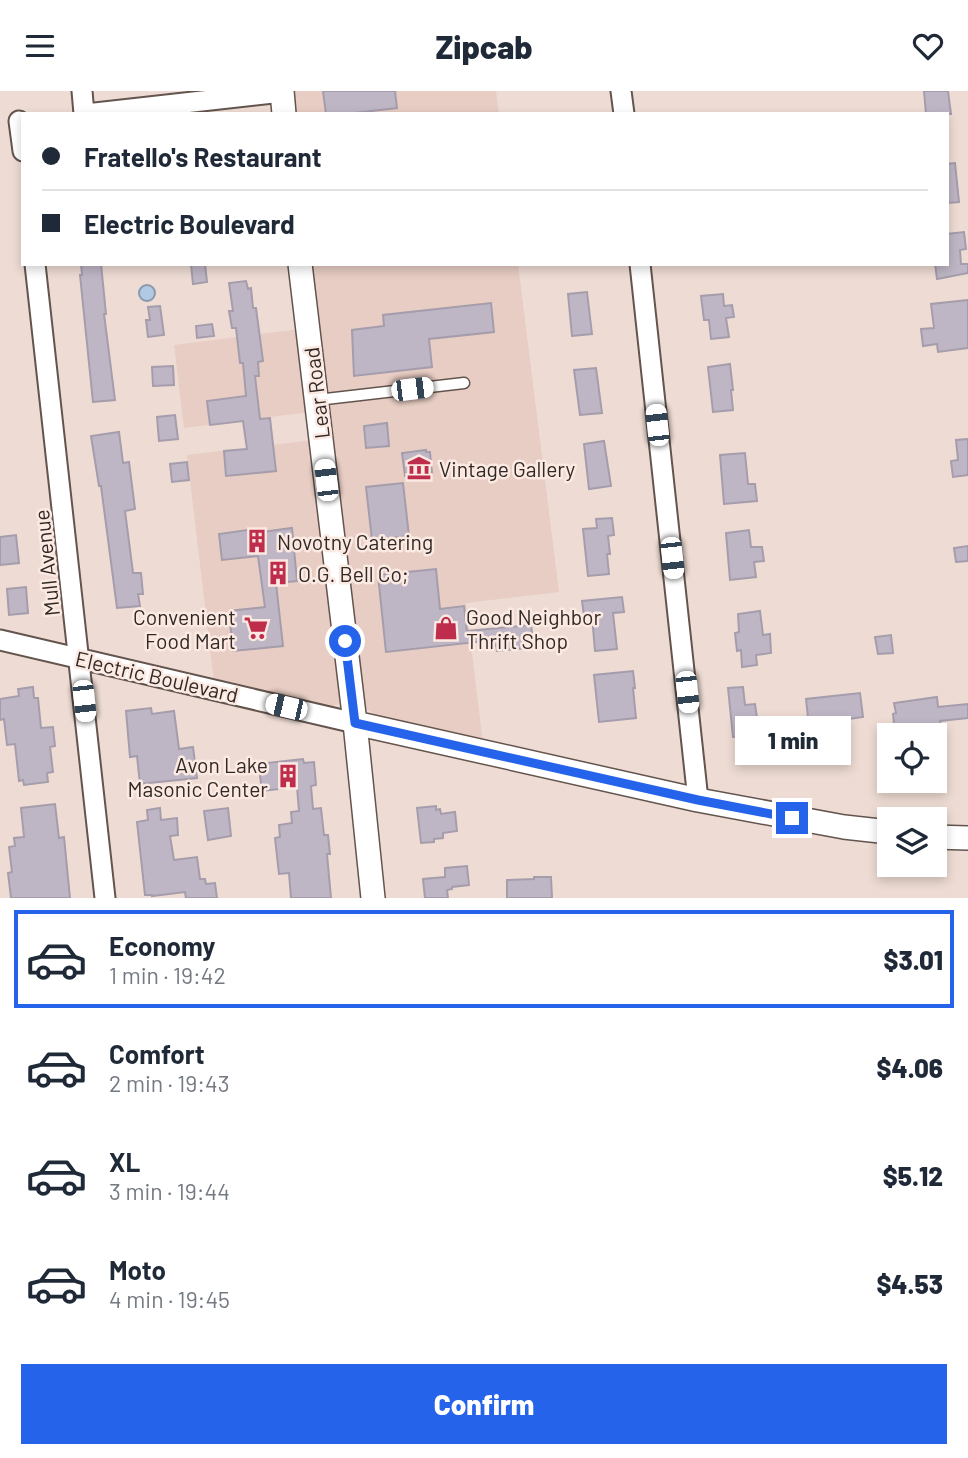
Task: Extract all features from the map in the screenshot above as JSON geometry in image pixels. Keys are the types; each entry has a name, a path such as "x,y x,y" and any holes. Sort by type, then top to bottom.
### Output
{"street":[{"path":"82,91 85,112"},
{"path":"621,91 624,112"},
{"path":"111,112 282,99"},
{"path":"14,122 21,145"},
{"name":"Mull Avenue","path":"35,266 105,898"},
{"name":"Lear Road","path":"300,266 355,723 373,898"},
{"path":"640,266 698,800"},
{"name":"Electric Boulevard","path":"0,640 698,800 877,831"},
{"path":"947,837 968,838"}],"lane":[{"path":"317,400 464,383"}],"shaded area":[{"path":"291,91 496,91 499,112 294,112"},
{"path":"311,266 518,266 559,592 466,603 483,744 380,718 363,706"},
{"path":"300,329 310,412 184,428 174,345"},
{"path":"314,440 342,699 330,707 214,682 187,455"}],"water":[{"path":"144,285 150,285 155,293 153,299 144,301 139,296 139,290"}],"building":[{"path":"323,91 395,91 397,108 326,112"},
{"path":"924,91 948,91 951,114 926,112"},
{"path":"955,163 959,202 949,203 949,164"},
{"path":"964,232 966,249 960,250 961,264 968,264 968,273 937,279 935,266 949,266 949,234"},
{"path":"81,266 101,266 104,314 115,400 93,402"},
{"path":"191,266 205,266 207,282 193,284"},
{"path":"246,281 248,289 251,288 253,308 256,308 263,361 258,362 259,376 255,376 260,419 270,418 276,471 226,476 224,451 247,449 243,421 210,425 207,401 246,396 236,328 232,328 229,311 233,311 229,283"},
{"path":"587,292 592,334 572,336 568,294"},
{"path":"723,294 724,306 732,305 734,317 726,318 729,337 711,339 709,320 704,320 701,296"},
{"path":"968,300 968,348 938,352 937,344 923,346 921,329 934,328 931,304"},
{"path":"491,303 494,332 429,339 432,367 354,376 352,330 384,326 383,315"},
{"path":"160,306 164,335 148,337 148,307"},
{"path":"212,324 214,336 197,338 196,326"},
{"path":"730,364 733,410 713,412 708,367"},
{"path":"173,366 174,385 153,386 152,367"},
{"path":"596,368 602,413 580,415 574,370"},
{"path":"175,415 178,439 159,441 157,417"},
{"path":"387,423 389,446 366,448 364,426"},
{"path":"119,432 123,463 129,462 135,509 125,511 133,573 141,573 143,594 138,594 140,606 117,608 101,486 91,436"},
{"path":"968,439 968,475 953,477 951,461 958,460 956,440"},
{"path":"604,441 611,486 589,489 584,444"},
{"name":"Vintage Gallery","path":"426,450 430,452 432,473 405,476 402,453"},
{"path":"745,453 748,484 755,484 757,501 724,504 720,455"},
{"path":"187,462 189,480 172,482 170,464"},
{"path":"403,483 409,536 372,540 366,487"},
{"path":"612,518 614,535 608,536 610,554 607,554 609,574 588,576 583,529 597,528 596,519"},
{"path":"292,528 297,581 276,583 283,646 233,651 229,611 265,607 258,556 222,560 219,534 254,529 255,533"},
{"path":"749,530 751,547 762,547 764,561 754,562 756,577 730,580 726,533"},
{"path":"16,535 19,563 0,565 0,537"},
{"path":"968,546 968,561 956,562 954,548"},
{"path":"436,569 440,609 464,606 467,631 531,625 533,640 524,641 525,648 497,651 496,645 485,646 485,641 386,652 378,575"},
{"path":"26,587 28,613 9,615 7,589"},
{"path":"622,597 624,612 613,613 617,649 595,651 592,616 584,616 582,601"},
{"path":"760,611 763,635 770,634 771,653 756,655 757,665 742,667 741,650 737,651 735,633 739,632 738,614"},
{"path":"891,635 893,653 878,654 875,637"},
{"path":"633,671 636,718 599,722 594,675"},
{"path":"33,687 34,698 38,698 41,728 53,727 55,746 50,747 53,772 47,773 48,782 24,785 23,780 19,781 15,744 7,745 4,719 0,720 0,699 19,696 18,689"},
{"path":"743,687 745,705 755,704 757,718 748,719 750,735 733,737 728,688"},
{"path":"860,693 863,717 849,719 850,723 809,727 806,699"},
{"path":"937,697 938,707 968,704 968,718 940,723 894,723 894,703"},
{"path":"151,708 152,714 174,711 179,749 193,747 197,778 140,784 137,756 130,757 126,711"},
{"path":"303,759 304,763 314,762 316,785 311,786 313,809 321,808 324,835 328,835 331,898 291,898 289,873 279,874 275,838 280,837 279,825 292,823 291,812 299,811 297,787 262,791 259,768 267,767 266,763"},
{"path":"55,804 59,838 64,837 70,898 11,898 9,847 15,846 14,838 24,837 21,808"},
{"path":"436,806 436,810 440,809 441,814 455,812 457,831 443,833 443,838 434,839 434,842 421,843 417,808"},
{"path":"160,808 161,820 177,818 178,835 170,836 174,860 197,857 200,879 205,879 206,884 215,883 217,898 186,898 185,892 145,895 137,822 148,820 147,810"},
{"path":"228,808 231,836 208,840 204,811"},
{"path":"467,866 469,885 447,890 448,898 425,898 423,879 445,877 445,868"},
{"path":"551,877 552,898 507,898 507,880"}],"place":[{"name":"Vintage Gallery","path":"419,468"},
{"name":"Novotny Catering","path":"257,541"},
{"name":"O.G. Bell Co;","path":"278,573"},
{"name":"Convenient Food Mart","path":"256,628"},
{"name":"Good Neighbor Thrift Shop","path":"446,628"},
{"name":"Avon Lake Masonic Center","path":"288,776"}],"route":[{"path":"345,641 355,723 698,800 792,818"}]}
